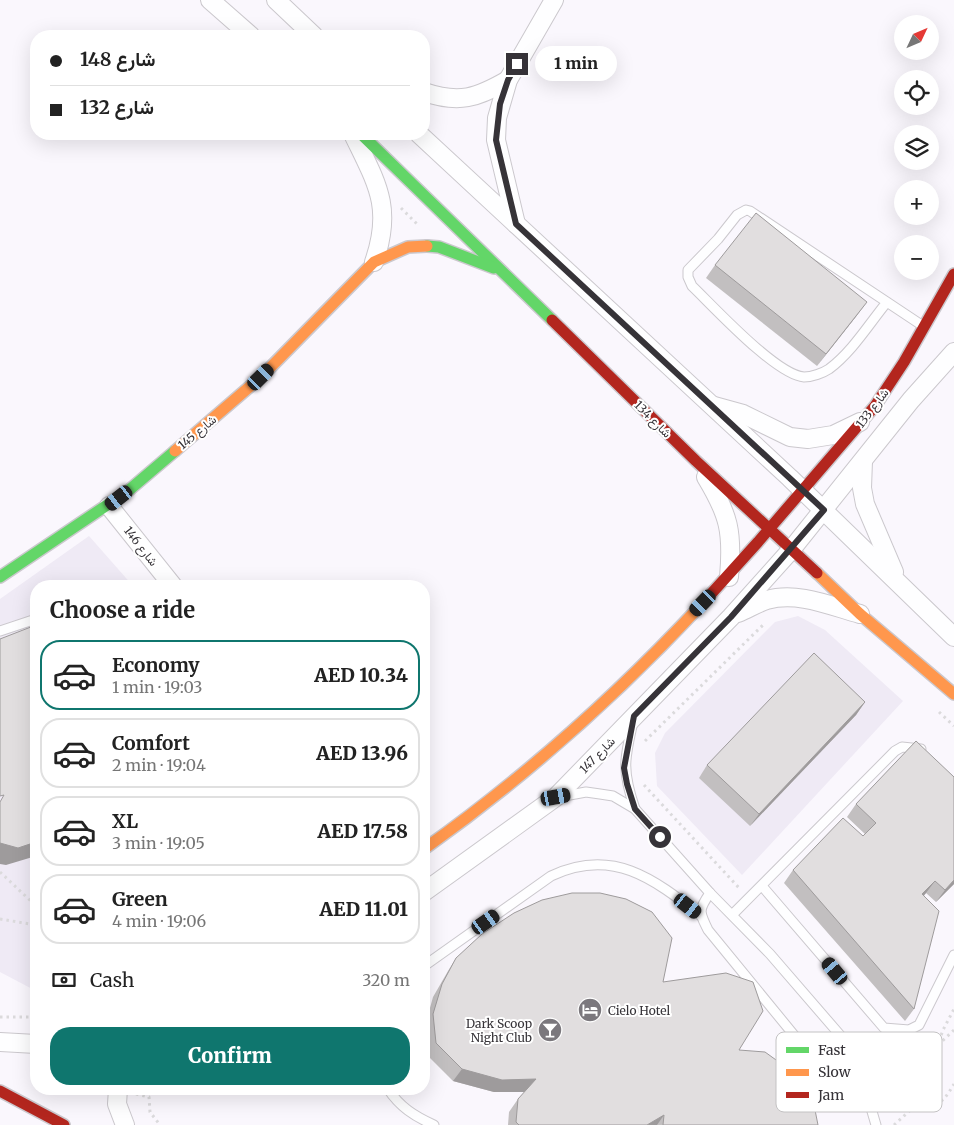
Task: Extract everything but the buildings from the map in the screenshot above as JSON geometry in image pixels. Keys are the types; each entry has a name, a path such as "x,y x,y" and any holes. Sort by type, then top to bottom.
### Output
{"street":[{"path":"210,0 244,30"},
{"path":"276,0 308,30"},
{"path":"516,224 496,140 497,118 508,80 554,0"},
{"path":"430,94 443,98 461,99 477,96 508,80"},
{"name":"شارع 145","path":"356,140 375,179 382,203 382,238 374,262"},
{"name":"شارع 134","path":"367,140 696,461 771,528 791,550 860,614 954,694"},
{"path":"425,140 824,510 954,637"},
{"name":"شارع 145","path":"0,577 109,506 261,377 374,262 408,247 430,245 504,272"},
{"name":"شارع 133","path":"771,528 865,419 905,362 942,292 954,274"},
{"name":"شارع 133","path":"791,550 917,393 954,352"},
{"path":"711,405 743,414 790,437 808,439 833,434 865,419"},
{"path":"696,461 725,512 731,545 729,577"},
{"path":"864,461 862,488 865,504 899,582"},
{"name":"شارع 146","path":"109,506 168,580"},
{"path":"430,845 562,740 652,657 729,577 771,528"},
{"name":"شارع 147","path":"430,888 556,797 731,617 791,550"},
{"path":"731,617 765,600 778,598 807,600 860,614"},
{"path":"430,832 452,829"},
{"path":"0,1042 30,1044"},
{"path":"0,1091 64,1125"},
{"path":"118,1095 117,1104 125,1125"}],"lane":[{"path":"887,302 842,357 828,370 804,377 784,368 752,344 692,286 688,270 718,239 737,215 746,210 887,302 925,327"},
{"path":"0,631 30,621"},
{"path":"634,716 624,768 635,809"},
{"path":"733,914 895,751 902,747 911,747 921,749 931,757"},
{"path":"556,797 586,792 600,794 613,796 635,809 710,893 733,914 837,1032"},
{"path":"430,962 551,876 569,867 583,864 616,866 650,878 701,916 723,950 791,1032"},
{"path":"762,886 884,1028 909,1030 920,1025 954,954"},
{"path":"701,916 701,906 710,893"},
{"path":"393,1095 414,1116 434,1125"},
{"path":"872,1112 876,1125"}],"path":[{"path":"382,203 398,204 428,235 430,245"},
{"path":"642,746 767,620"},
{"path":"933,707 954,726"},
{"path":"642,783 748,899"},
{"path":"0,872 30,900"},
{"path":"0,919 30,924"},
{"path":"942,1035 954,1009"},
{"path":"0,1017 30,1017"},
{"path":"942,1041 954,1030"},
{"path":"942,1102 954,1084"},
{"path":"894,1125 908,1112"}],"shaded area":[{"path":"89,536 128,580 30,580 30,988 0,972 0,599"},
{"path":"798,616 825,630 903,701 742,875 657,786 655,753 665,733 775,622"}],"traffic: fast":[{"path":"367,140 552,320"},
{"path":"427,246 439,247 494,268"},
{"path":"0,577 128,491 175,451"}],"traffic: slow":[{"path":"175,451 261,377 374,262 408,247 427,246"},
{"path":"817,573 860,614 954,694"},
{"path":"430,845 498,794 569,734 636,671 701,605"}],"traffic: jam":[{"path":"701,605 875,406 904,362 954,274"},
{"path":"552,320 696,461 817,573"},
{"path":"0,1091 64,1125"}],"place":[{"name":"Cielo Hotel","path":"590,1010"},
{"name":"Dark Scoop Night Club","path":"550,1030"}],"route":[{"path":"517,64 508,80 500,104 496,140 516,224 824,510 731,617 634,716 624,768 627,784 635,809 660,837"}]}
